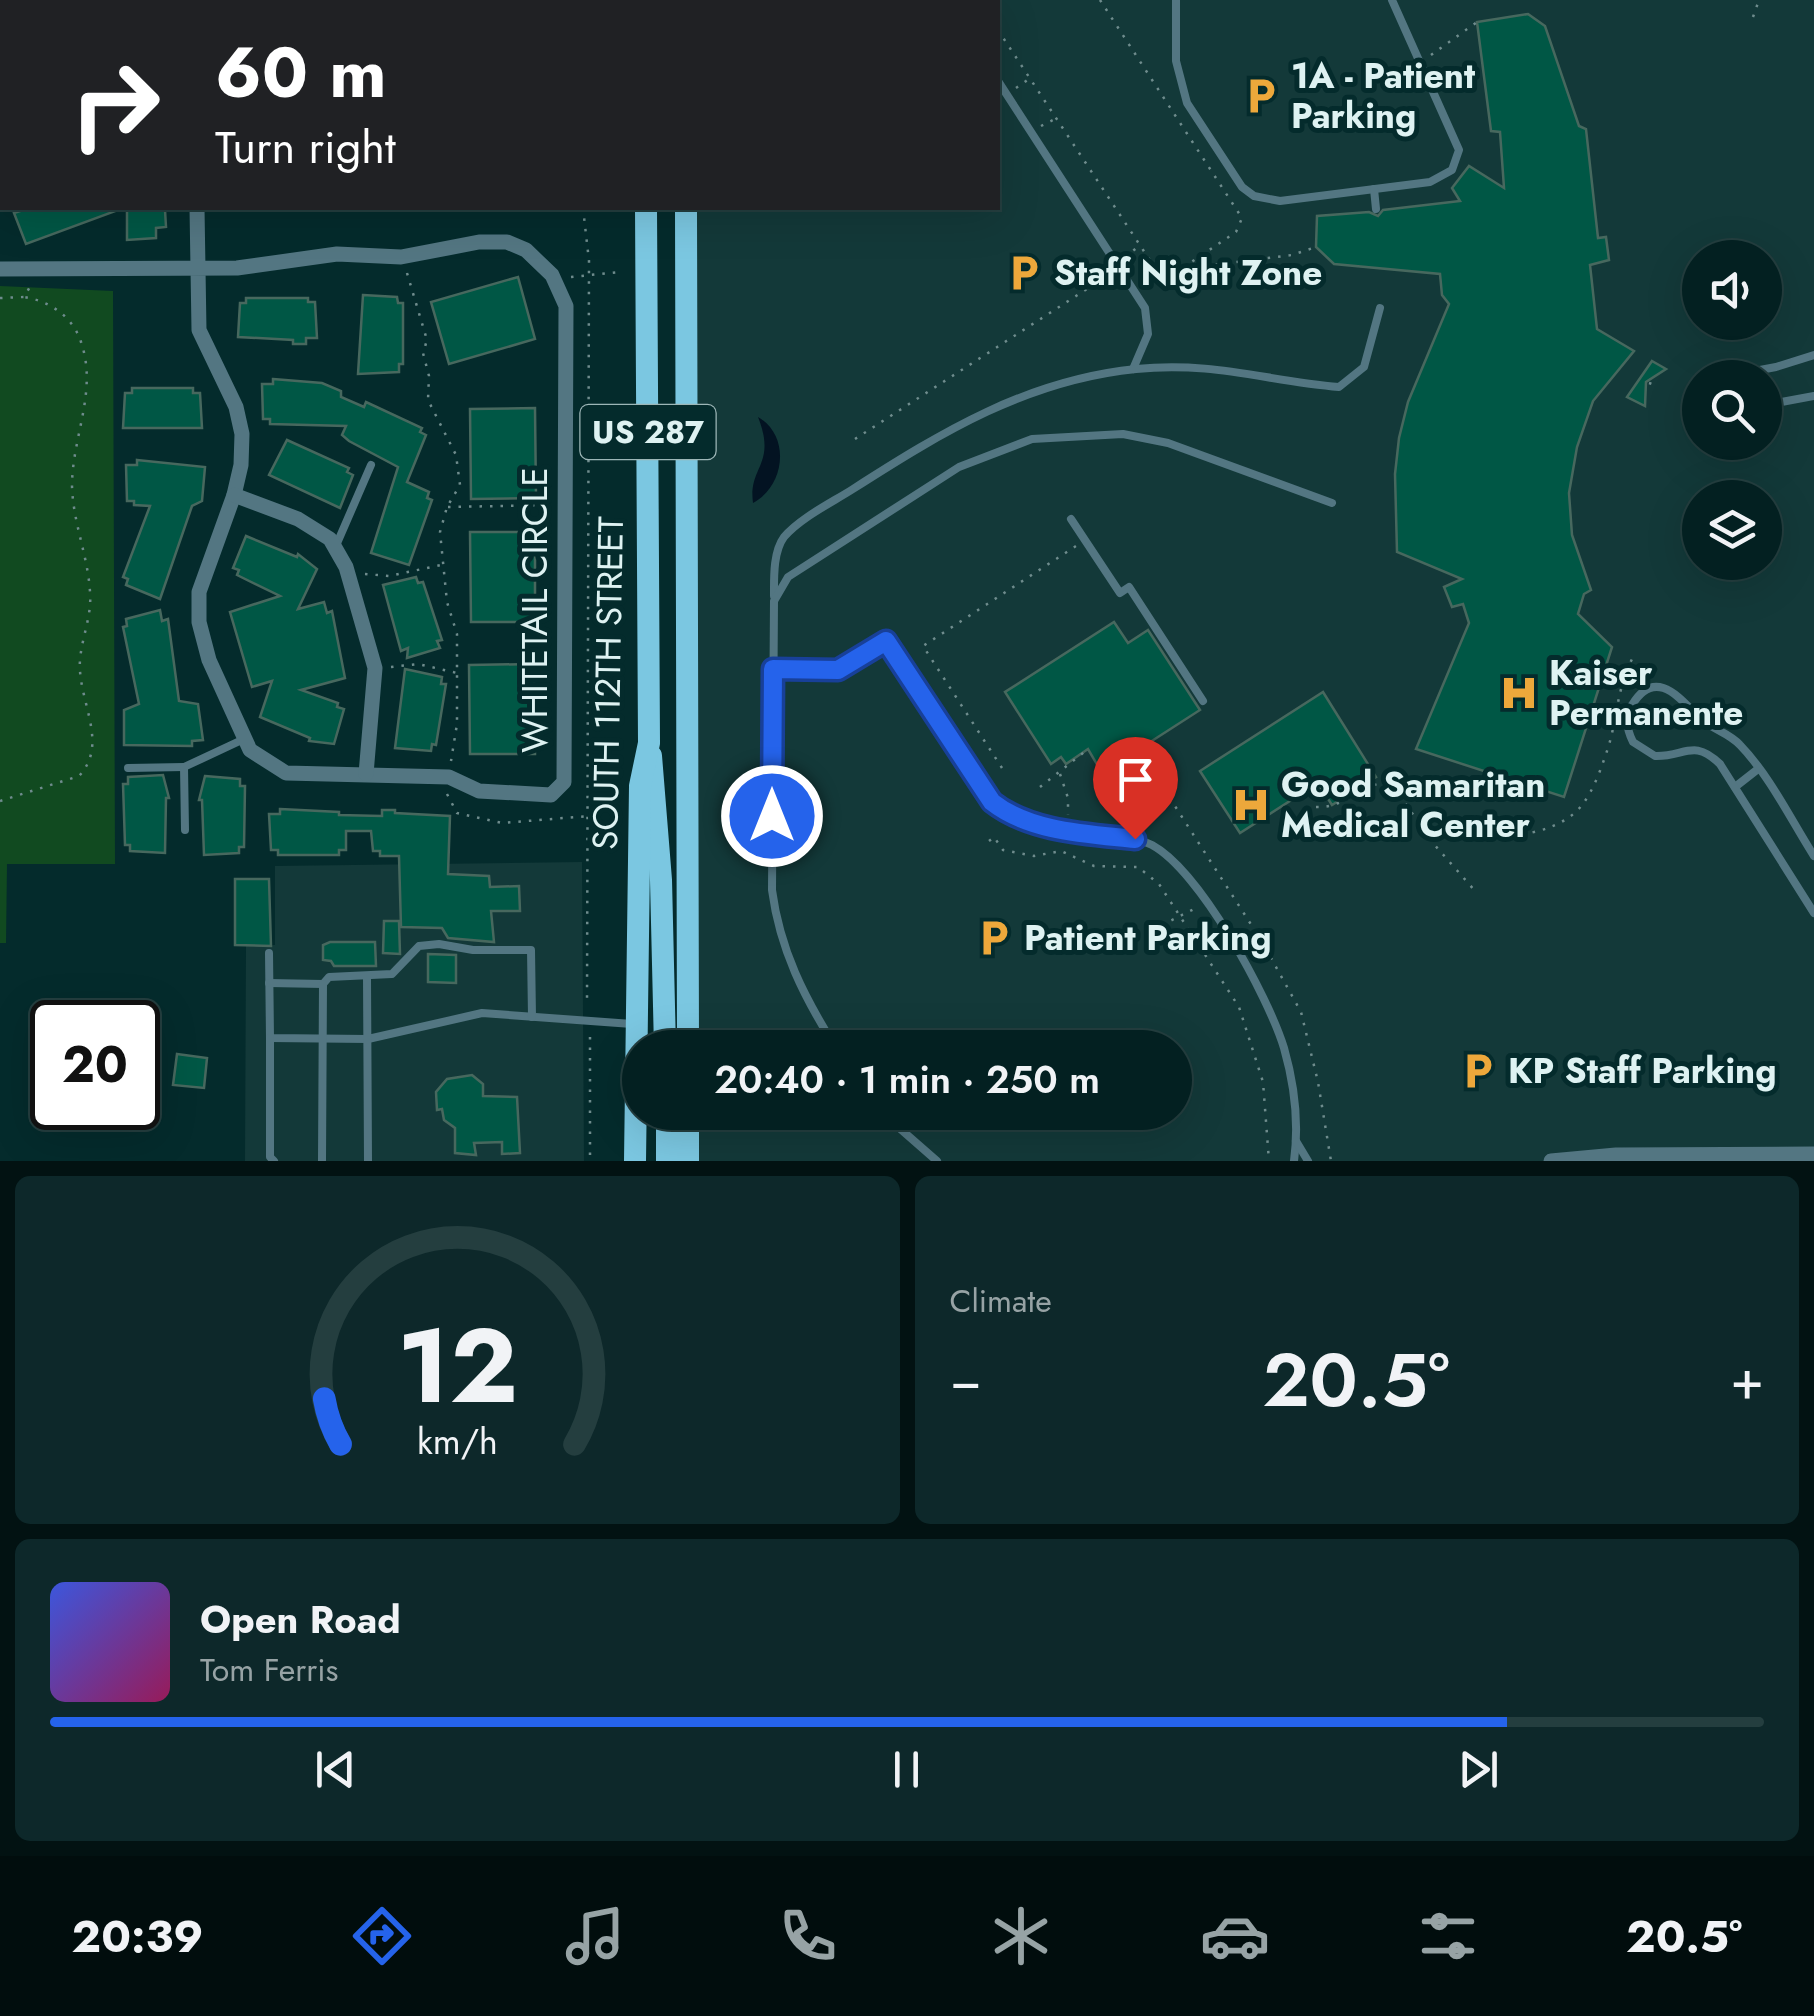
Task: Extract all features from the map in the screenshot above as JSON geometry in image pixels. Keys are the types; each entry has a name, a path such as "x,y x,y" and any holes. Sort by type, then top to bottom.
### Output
{"main road":[{"name":"SOUTH 112TH STREET","path":"635,1161 640,786 649,743 646,210"},
{"name":"US 287","path":"686,210 688,1030"},
{"path":"649,743 656,780 662,880 665,1030"},
{"path":"667,1130 667,1161"},
{"path":"688,1130 688,1161"}],"street":[{"name":"WHITETAIL CIRCLE","path":"198,210 198,330 236,407 242,434 234,494 198,602 209,660 244,739 250,750 266,763 286,772 448,777 479,791 508,794 552,795 564,782 566,306 556,283"},
{"path":"0,269 237,268 337,254 401,258 479,242 507,242 526,250 556,283"},
{"path":"234,494 298,519 330,539 349,576 375,668 366,774"},
{"path":"1551,1161 1616,1155 1814,1154"}],"lane":[{"path":"1176,0 1180,82 1188,103 1242,187 1266,201 1430,182 1452,170 1459,150 1392,0"},
{"path":"1000,84 1149,320 1148,334 1133,369"},
{"path":"1374,189 1376,209"},
{"path":"825,1030 801,991 776,924 772,890 774,566 783,538 818,511 974,415 1076,380 1133,369 1191,366 1339,388 1364,367 1380,308"},
{"path":"1782,365 1814,356"},
{"path":"1782,402 1814,396"},
{"path":"774,601 788,577 960,467 1032,439 1122,434 1168,443 1332,502"},
{"path":"335,548 372,465"},
{"path":"1070,519 1120,593 1129,587 1203,701"},
{"path":"773,669 838,670 886,641 992,802 1007,814 1152,845 1174,861 1192,882 1272,1016 1293,1093 1294,1161"},
{"path":"1814,856 1739,744 1703,721 1686,700 1672,691 1649,691 1639,697 1628,713 1630,737 1642,751 1661,756 1686,749 1709,753 1814,912"},
{"path":"128,768 184,767 244,739"},
{"path":"184,767 185,830"},
{"path":"1734,787 1758,770"},
{"path":"322,1161 323,984 329,976 392,974 419,946 531,950 532,1018"},
{"path":"269,953 270,1157 274,1161"},
{"path":"367,976 368,1161"},
{"path":"269,983 323,984"},
{"path":"270,1038 366,1040 482,1013 637,1025"},
{"path":"902,1130 937,1161"},
{"path":"1296,1140 1308,1161"}],"path":[{"path":"1100,0 1242,218 1236,232 1180,269"},
{"path":"1752,17 1760,0"},
{"path":"1422,61 1477,22"},
{"path":"1000,33 1155,268 1180,269 1292,255 1316,246"},
{"path":"1000,45 1005,42"},
{"path":"584,210 589,273 589,816 585,953 588,1012"},
{"path":"855,439 1118,266 1140,246"},
{"path":"401,258 427,340 423,353 429,376 428,400 456,455 460,484 447,507 440,532 447,602 457,634 456,724 446,792 456,813 484,822 589,816"},
{"path":"24,297 38,270"},
{"path":"556,283 589,273 619,272"},
{"path":"0,298 24,297 49,304 77,331 86,363 86,404 76,439 72,485 90,590 80,670 94,748 78,776 0,802"},
{"path":"1649,383 1655,385"},
{"path":"447,507 589,507"},
{"path":"1002,768 923,646 1084,541"},
{"path":"349,576 389,576 444,564"},
{"path":"1428,836 1491,840 1562,823 1582,805 1597,776 1609,746 1619,687 1632,659"},
{"path":"375,668 418,664 457,673"},
{"path":"1592,710 1628,713"},
{"path":"1040,787 1088,750"},
{"path":"1060,774 1068,798 1060,851"},
{"path":"1316,807 1333,808 1380,782 1392,784 1428,836 1476,892"},
{"path":"1164,789 1260,940 1300,1012 1318,1082 1331,1161"},
{"path":"989,841 994,837 1002,850 1034,856 1060,851 1094,866 1126,865 1148,874 1192,931 1238,1008 1263,1082 1269,1161"},
{"path":"590,1038 590,1161"}],"shaded area":[{"name":"Good Samaritan Medical Center","path":"1000,0 1814,0 1814,1154 1551,1161 687,1161 687,1130 1192,1130 1192,1030 687,1030 689,210 1000,210"},
{"path":"582,862 584,1161 245,1161 246,946 275,945 275,866"}],"green space":[{"path":"0,286 113,291 115,864 7,864 6,943 0,943"}],"water":[{"path":"758,417 776,436 780,461 772,485 753,503 754,481 765,445"}],"building":[{"path":"1528,14 1545,26 1579,126 1586,129 1598,238 1606,237 1609,260 1590,265 1597,329 1634,351 1593,401 1577,447 1569,493 1572,535 1591,590 1584,594 1578,614 1612,647 1564,797 1416,749 1469,623 1463,604 1452,607 1444,587 1462,579 1397,552 1395,474 1399,438 1408,402 1449,304 1442,295 1440,274 1334,264 1316,247 1317,216 1369,212 1378,216 1383,210 1460,201 1452,188 1469,166 1504,188 1500,132 1491,131 1477,22"},
{"path":"23,210 118,210 26,244 14,213"},
{"path":"127,210 165,210 166,227 156,228 156,238 127,240"},
{"path":"518,277 535,339 449,364 431,302"},
{"path":"363,295 397,297 398,303 403,303 403,364 399,364 399,372 358,374"},
{"path":"246,298 308,298 308,302 315,302 317,338 306,338 306,344 293,344 293,340 238,337 240,303 246,303"},
{"path":"1652,361 1666,369 1646,382 1645,406 1627,397"},
{"path":"273,379 322,383 341,391 341,397 364,407 366,402 422,428 420,432 426,435 407,482 429,492 427,498 432,500 409,565 371,553 398,467 349,441 342,435 346,426 270,424 270,419 263,419 262,384 273,384"},
{"path":"132,388 193,388 193,393 200,393 202,428 123,428 125,393 132,393"},
{"path":"535,408 536,498 471,499 470,409"},
{"path":"287,440 349,468 347,472 353,475 340,508 269,475"},
{"path":"137,460 205,467 202,501 192,506 160,599 126,585 128,579 123,577 150,506 127,501 126,465 137,465"},
{"path":"470,532 535,532 535,622 471,622"},
{"path":"246,536 297,557 298,554 317,569 298,609 324,602 327,613 332,611 345,678 301,690 338,703 337,707 344,709 334,744 309,741 310,738 260,717 272,681 252,687 230,612 280,596 237,575 239,570 233,568"},
{"path":"416,577 418,583 423,582 442,640 437,641 440,648 407,658 408,648 401,651 383,585"},
{"path":"160,610 162,621 168,619 179,701 198,704 203,740 192,741 192,746 124,745 124,710 139,704 123,627 127,626 126,619"},
{"path":"1114,622 1128,643 1148,630 1200,710 1102,773 1088,749 1066,764 1061,757 1051,764 1005,692"},
{"path":"534,664 535,754 470,754 469,665"},
{"path":"405,669 442,677 441,684 446,684 436,745 432,744 431,751 395,748"},
{"path":"1323,692 1376,777 1332,805 1318,783 1240,833 1200,771"},
{"path":"163,775 169,798 165,853 130,851 130,845 125,845 123,784 128,784 128,777"},
{"path":"205,776 240,779 240,786 245,786 244,847 239,847 239,853 204,855 199,800"},
{"path":"280,809 382,816 382,810 395,810 450,816 448,874 489,876 490,887 519,886 520,911 491,911 494,942 448,938 442,928 401,927 399,856 380,856 380,851 373,851 371,831 346,831 346,850 339,850 339,855 278,855 278,850 271,850 269,814 280,814"},
{"path":"235,879 269,879 271,946 235,945"},
{"path":"384,921 399,921 400,954 383,953"},
{"path":"375,942 376,966 334,966 323,960 323,945"},
{"path":"428,954 456,955 456,983 428,982"},
{"path":"177,1054 207,1058 204,1088 173,1085"},
{"path":"472,1075 483,1084 483,1096 517,1097 520,1153 502,1154 502,1142 474,1143 476,1155 455,1153 455,1128 444,1120 442,1109 437,1110 436,1092 447,1079"}],"place":[{"name":"1A - Patient Parking","path":"1261,96"},
{"name":"Staff Night Zone","path":"1024,273"},
{"name":"Kaiser Permanente","path":"1519,693"},
{"name":"Good Samaritan Medical Center","path":"1251,805"},
{"name":"Patient Parking","path":"994,938"},
{"name":"KP Staff Parking","path":"1478,1071"}],"route":[{"path":"772,816 773,669 838,670 886,641 978,784 1007,814 1052,827 1135,839"}]}
